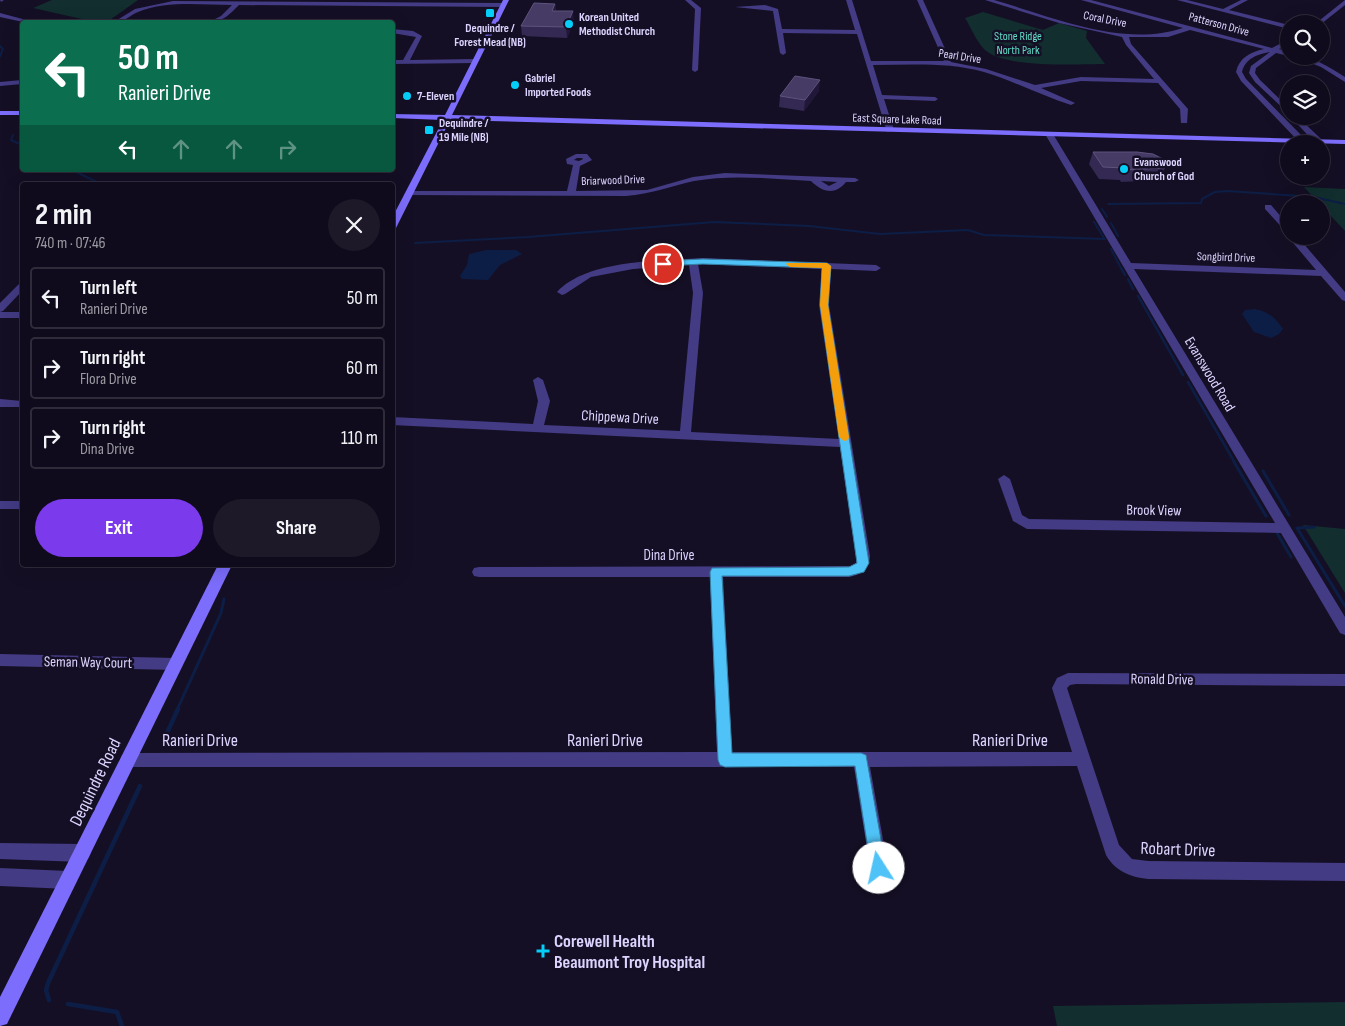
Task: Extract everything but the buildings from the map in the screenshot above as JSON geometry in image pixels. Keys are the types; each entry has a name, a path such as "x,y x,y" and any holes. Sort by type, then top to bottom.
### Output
{"main road":[{"path":"395,222 505,2"},
{"path":"0,113 20,113"},
{"name":"East Square Lake Road","path":"395,116 1280,140"},
{"name":"East Square Lake Road","path":"1330,141 1345,142"},
{"name":"Dequindre Road","path":"0,1017 224,567"}],"street":[{"path":"688,0 698,8 695,70"},
{"path":"848,0 890,130"},
{"path":"920,0 945,52 948,64"},
{"name":"Coral Drive","path":"988,0 1087,28 1125,35 1163,35 1189,28"},
{"name":"Patterson Drive","path":"1084,0 1280,52"},
{"path":"1180,0 1280,25"},
{"path":"1224,11 1245,0"},
{"path":"120,20 133,12 160,4 505,2"},
{"path":"1330,17 1345,2"},
{"path":"216,20 223,17 238,3"},
{"path":"738,7 774,9 777,12 783,53"},
{"path":"0,15 20,20"},
{"path":"395,31 413,33 420,36 406,61"},
{"path":"780,31 859,32"},
{"path":"1125,35 1128,44 1184,110 1184,121"},
{"path":"1280,46 1272,50 1262,50 1250,57 1240,64 1239,72 1243,80 1297,135"},
{"path":"1272,50 1273,53 1253,67 1252,73 1257,81 1278,102"},
{"path":"395,62 476,59"},
{"name":"Pearl Drive","path":"869,63 948,64 976,68 1036,87 1070,103"},
{"path":"1320,65 1345,80"},
{"path":"1239,72 1252,73"},
{"path":"1036,87 1072,80 1159,81"},
{"path":"0,84 20,82"},
{"path":"880,97 935,99"},
{"path":"1265,102 1278,102"},
{"path":"1302,125 1312,135"},
{"name":"Evanswood Road","path":"1050,134 1345,629"},
{"path":"570,194 577,164"},
{"name":"Briarwood Drive","path":"410,193 638,194 703,177 725,175 814,179 823,188 831,189 838,188 843,180 855,180"},
{"path":"1268,207 1280,221"},
{"path":"1300,245 1345,298"},
{"path":"685,435 698,293 693,262"},
{"path":"562,292 581,278 606,270 693,262 876,268"},
{"path":"827,266 824,305 845,443"},
{"name":"Songbird Drive","path":"1128,266 1323,273"},
{"path":"0,309 20,288"},
{"path":"0,314 20,315"},
{"path":"538,380 544,401 538,428"},
{"path":"0,403 20,404"},
{"name":"Chippewa Drive","path":"395,421 845,443"},
{"name":"Dina Drive","path":"479,572 849,572 859,569 863,563 863,556 845,443"},
{"name":"Brook View","path":"1004,479 1017,518 1023,523 1285,528"},
{"path":"0,505 20,505"},
{"path":"716,572 725,760"},
{"name":"Seman Way Court","path":"0,660 176,664"},
{"name":"Ronald Drive","path":"1082,760 1060,693 1062,682 1067,679 1345,680"},
{"name":"Ranieri Drive","path":"128,760 1082,760"},
{"path":"861,760 879,868"},
{"name":"Robart Drive","path":"1082,760 1112,849 1120,862 1127,866 1148,870 1345,872"},
{"path":"0,851 82,853"},
{"path":"0,877 68,880"}],"green space":[{"path":"52,0 138,0 110,20 86,20 33,8"},
{"name":"Stone Ridge North Park","path":"983,12 1043,30 1059,23 1087,31 1086,38 1105,64 1041,64 992,55 980,45 965,18"},
{"path":"1304,187 1345,189 1345,231 1330,215 1330,195 1311,195"},
{"path":"1303,525 1345,529 1345,593"},
{"path":"1345,1002 1345,1026 1057,1026 1053,1006"}],"water":[{"path":"486,250 516,250 522,254 500,265 488,280 462,279 460,276 467,265 469,254"},
{"path":"1255,309 1267,313 1277,321 1283,329 1279,334 1271,338 1254,332 1242,314 1245,310"}],"waterway":[{"path":"0,46 3,49 0,56"},
{"path":"13,135 11,140 20,144"},
{"path":"76,172 97,182"},
{"path":"1108,204 1201,203 1202,199 1215,192 1227,191 1314,197 1345,204"},
{"path":"1102,209 1107,217"},
{"path":"415,243 528,237 714,222 809,226 880,234 968,230 984,235 1105,239"},
{"path":"1094,222 1104,238"},
{"path":"1111,223 1118,236"},
{"path":"1111,249 1122,270"},
{"path":"1121,268 1125,275"},
{"path":"1128,279 1133,289"},
{"path":"1138,296 1183,375"},
{"path":"1188,382 1235,463"},
{"path":"1234,462 1266,516"},
{"path":"1263,471 1289,515"},
{"path":"1298,528 1314,527"},
{"path":"1297,528 1345,606"},
{"path":"1277,533 1291,557"},
{"path":"177,710 221,613 224,599"},
{"path":"167,733 178,709"},
{"path":"49,1000 46,990 48,983 140,786"},
{"path":"68,1004 117,1012 122,1026"}],"slow traffic":[{"path":"790,264 827,266 824,305 844,437"}],"place":[{"name":"Dequindre / Forest Mead (NB)","path":"490,13"},
{"name":"Korean United Methodist Church","path":"569,24"},
{"name":"Gabriel Imported Foods","path":"515,85"},
{"name":"7-Eleven","path":"407,96"},
{"name":"Dequindre / 19 Mile (NB)","path":"429,130"},
{"name":"Evanswood Church of God","path":"1124,169"},
{"name":"Corewell Health Beaumont Troy Hospital","path":"543,951"}],"route":[{"path":"663,264 703,261 827,266 824,305 863,563 859,569 849,572 716,572 725,760 861,760 879,868"}]}
